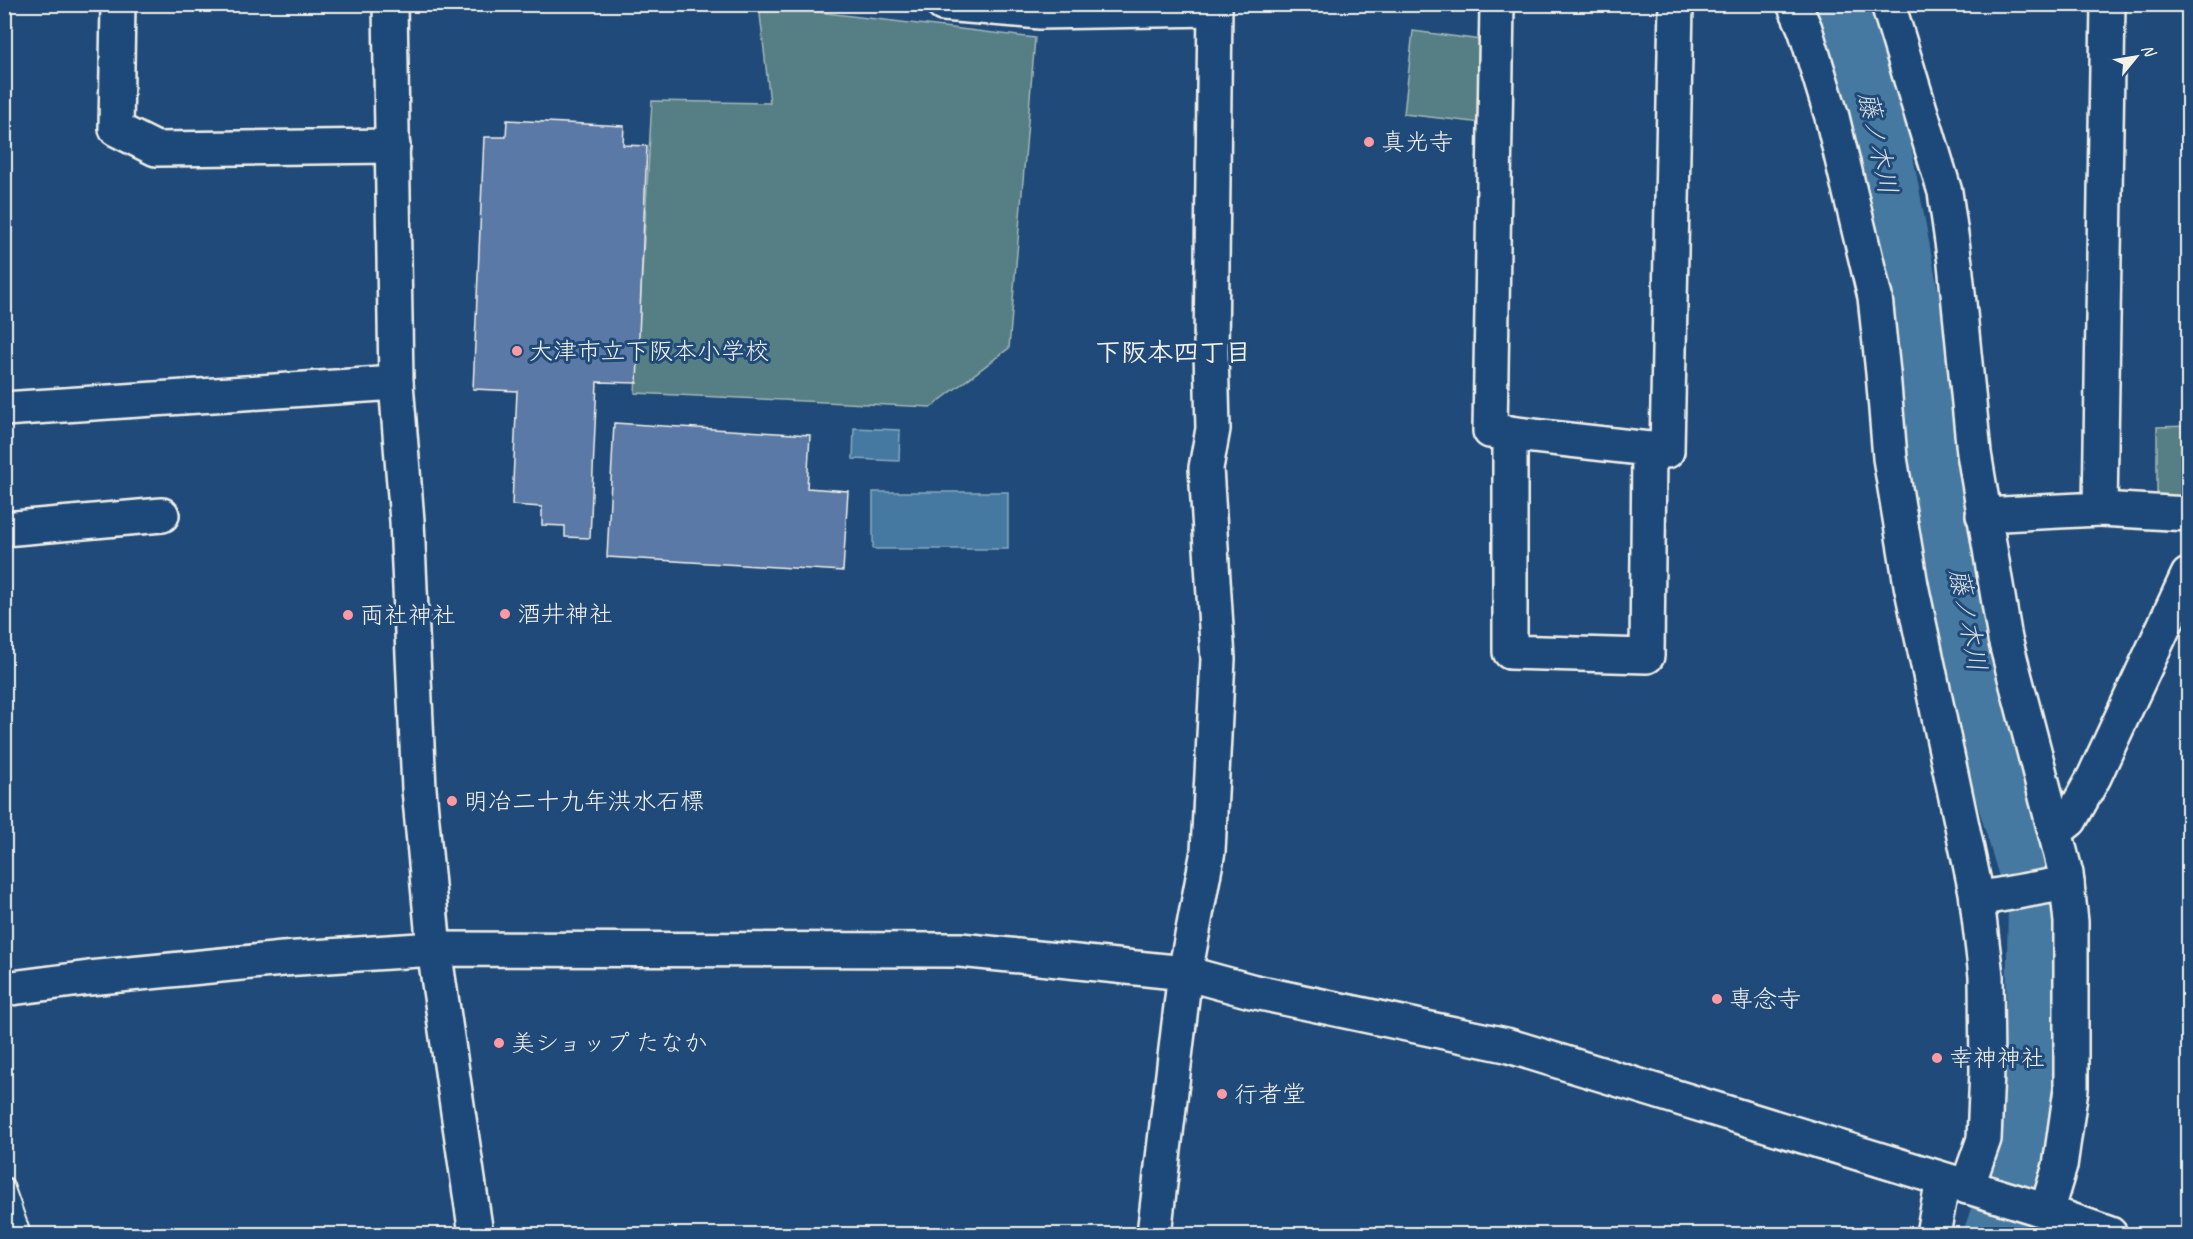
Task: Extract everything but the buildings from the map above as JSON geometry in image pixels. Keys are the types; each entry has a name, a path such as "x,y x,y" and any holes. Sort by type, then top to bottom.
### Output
{"street":[{"path":"118,4 116,129 156,148 393,146"},
{"path":"390,4 396,383 407,521 419,789 434,949 476,1234"},
{"path":"943,4 1040,12 1215,7 1211,351 1213,429 1206,468 1218,659 1208,850 1185,973 1154,1234"},
{"path":"1497,4 1490,431 1667,451 1676,4"},
{"path":"1794,4 1805,29 1832,117 1875,297 1890,458 1911,585 1977,899 1986,976 1987,1071 1984,1139 1963,1186 1933,1234"},
{"path":"1888,4 1945,192 1983,515 2005,639 2056,831 2072,922 2071,1089 2060,1166 2040,1210"},
{"path":"2100,509 2108,4"},
{"path":"4,409 396,383"},
{"path":"1510,433 1510,652 1647,656 1649,449"},
{"path":"1983,515 2100,509 2188,514"},
{"path":"4,529 162,515"},
{"path":"2056,831 2070,820 2094,777 2188,575"},
{"path":"1977,899 2067,884"},
{"path":"4,989 261,962 434,949 960,950 1185,973 1251,991 1506,1045 2040,1210 2110,1234"}],"lane":[{"path":"4,1186 21,1234"}],"green space":[{"path":"759,5 1035,38 1009,348 931,407 635,393 652,101 770,103"},
{"path":"1413,31 1481,40 1482,123 1404,114"},
{"path":"2188,426 2188,507 2157,504 2157,427"}],"water":[{"path":"854,428 900,430 899,461 853,459"},
{"path":"873,492 1008,492 1008,549 873,549"}],"waterway":[{"name":"藤ノ木川","path":"1838,4 1870,95 1991,741 2039,903 2035,1117 1995,1234"}],"place":[{"name":"真光寺","path":"1369,142"},
{"name":"大津市立下阪本小学校","path":"517,351"},
{"name":"酒井神社","path":"505,614"},
{"name":"両社神社","path":"348,615"},
{"name":"明冶二十九年洪水石標","path":"452,801"},
{"name":"専念寺","path":"1717,999"},
{"name":"美ショップ たなか","path":"499,1043"},
{"name":"幸神神社","path":"1937,1058"},
{"name":"行者堂","path":"1222,1094"}],"district":[{"name":"下阪本四丁目","path":"1173,352"}]}
